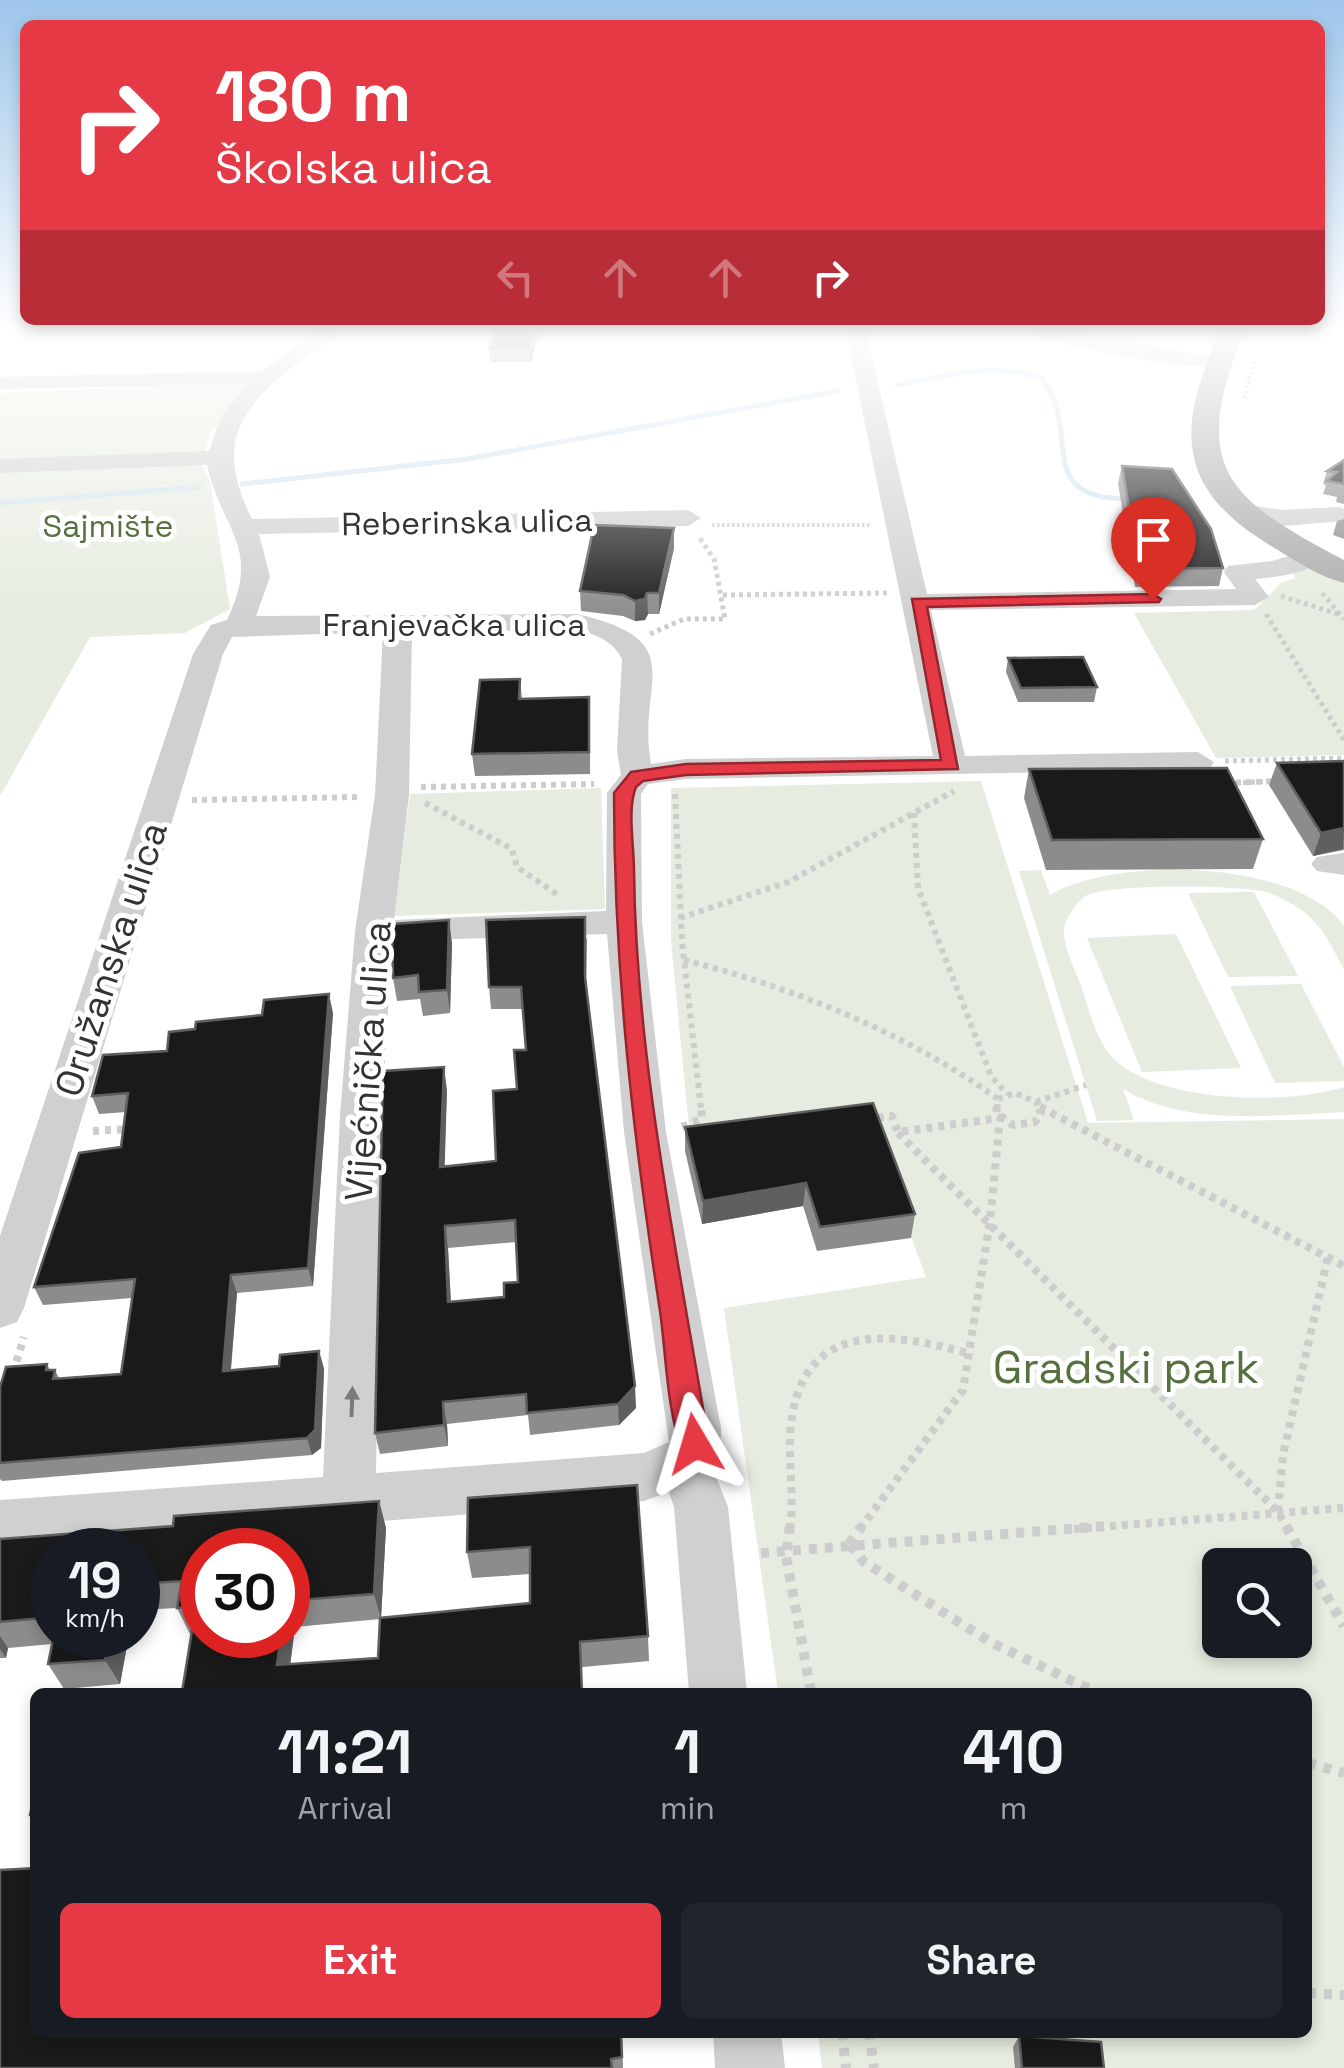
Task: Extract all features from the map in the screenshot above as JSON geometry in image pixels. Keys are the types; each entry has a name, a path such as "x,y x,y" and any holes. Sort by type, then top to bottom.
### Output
{"main road":[{"path":"1204,428 1208,466 1222,494 1246,514 1344,573"}],"street":[{"path":"231,428 218,458 226,491 246,527 256,587 239,625"},
{"path":"878,428 959,775"},
{"path":"0,466 218,458"},
{"path":"1246,514 1283,518 1342,516"},
{"path":"1255,597 1238,572 1275,569 1293,544 1342,516"},
{"name":"Reberinska ulica","path":"246,527 696,523"},
{"path":"916,598 1255,597"},
{"name":"Franjevačka ulica","path":"239,625 577,622 599,624 630,638"},
{"name":"Vijećnička ulica","path":"349,1499 361,1115 374,932 400,795 398,624"},
{"name":"Oružanska ulica","path":"0,1308 208,654 222,631 239,625"},
{"path":"0,1525 644,1478 685,1464 695,1444 694,1428 606,924 638,659 630,638"},
{"path":"623,780 686,769 959,775 1198,762"},
{"path":"374,932 606,924"},
{"path":"685,1464 702,1506 718,1688"},
{"path":"748,2038 750,2068"}],"path":[{"path":"881,525 696,523 714,560 716,591 723,595 916,598"},
{"name":"Franjevačka ulica","path":"630,638 684,620 725,619 723,595"},
{"path":"1341,616 1283,596 1255,597 1344,740"},
{"path":"1198,762 1344,758"},
{"path":"680,918 717,911 813,870 914,812 959,775"},
{"path":"400,795 409,788 623,780"},
{"path":"181,800 400,795 512,849 518,867 606,924"},
{"path":"673,800 680,918 702,1119 669,1132 690,1138"},
{"path":"914,812 918,888 991,1076 1007,1094"},
{"path":"684,960 859,1022 980,1084 998,1099"},
{"path":"1038,1105 1086,1085"},
{"path":"850,1544 963,1390 990,1221 1000,1118 995,1108 998,1099 1007,1094 1023,1094 1344,1266"},
{"path":"898,1132 1000,1118 1013,1125 1029,1125 1039,1118 1038,1105"},
{"path":"853,1120 892,1116 898,1132 1278,1512 1344,1626"},
{"path":"86,1131 143,1128"},
{"path":"1278,1512 1282,1455 1328,1258"},
{"path":"810,1688 786,1550 792,1521 789,1468 795,1412 814,1362 836,1346 910,1336 970,1354"},
{"path":"761,1552 1344,1508"},
{"path":"850,1544 864,1562 992,1643 1088,1688"},
{"path":"1312,1764 1344,1773"},
{"path":"1312,1994 1344,1995"},
{"path":"843,2038 846,2068"},
{"path":"870,2038 874,2068"}],"green space":[{"name":"Sajmište","path":"0,428 216,428 210,434 202,465 210,481 230,609 185,633 90,637 0,796"},
{"path":"1316,567 1344,582 1344,755 1216,758 1134,613 1254,610 1281,583 1295,578 1292,569"},
{"name":"Gradski park","path":"981,781 1088,1123 1344,1119 1344,2068 822,2068 819,2038 1312,2038 1312,1688 777,1688 724,1308 926,1277 870,1127 690,1138 671,941 671,788"},
{"path":"601,788 605,909 394,916 410,794"},
{"path":"1041,870 1050,895 1079,882 1116,874 1203,871 1247,876 1287,887 1320,904 1344,926 1344,970 1326,936 1308,915 1279,897 1252,890 1173,887 1096,892 1084,897 1074,908 1066,921 1064,936 1099,1036 1109,1054 1137,1075 1193,1092 1259,1098 1344,1087 1344,1112 1202,1114 1148,1101 1123,1089 1134,1120 1097,1121 1019,871"},
{"path":"1254,892 1298,976 1228,977 1188,893"},
{"path":"1176,934 1241,1068 1142,1072 1087,938"},
{"path":"1301,984 1344,1067 1344,1081 1275,1083 1230,986"}],"building":[{"path":"1344,460 1344,484 1327,481 1337,472 1327,471"},
{"path":"1122,466 1172,469 1211,529 1223,568 1139,569"},
{"path":"594,525 674,528 659,593 647,593 645,599 635,601 623,595 580,591"},
{"path":"1083,657 1097,687 1021,688 1008,658"},
{"path":"520,679 519,699 589,697 589,752 472,754 480,680"},
{"path":"1344,761 1344,828 1321,833 1277,763"},
{"path":"1227,768 1263,839 1052,840 1029,769"},
{"path":"585,917 585,977 635,1386 618,1404 527,1413 526,1394 443,1402 444,1425 375,1433 383,1071 444,1067 440,1167 496,1161 493,1091 517,1089 514,1050 526,1050 521,987 489,987 486,920","holes":["515,1220 518,1282 504,1283 504,1297 448,1302 445,1226"]},
{"path":"449,920 447,990 419,992 418,975 393,978 392,924"},
{"path":"329,994 308,1268 231,1275 223,1371 279,1366 280,1355 319,1351 315,1430 307,1438 0,1463 0,1387 6,1367 47,1364 46,1370 55,1370 53,1379 121,1374 135,1279 34,1287 79,1153 121,1147 128,1093 92,1096 103,1055 167,1051 169,1032 195,1029 196,1022 262,1015 264,1000"},
{"path":"873,1103 915,1214 820,1227 806,1183 703,1201 685,1127"},
{"path":"637,1485 648,1636 580,1642 582,1688 183,1688 188,1658 278,1658 277,1665 378,1658 380,1618 530,1603 530,1547 467,1552 468,1498"},
{"path":"379,1501 374,1594 310,1599 310,1528 180,1528 180,1581 160,1582 160,1528 146,1528 173,1526 174,1516"},
{"path":"30,1537 30,1619 0,1622 0,1539"},
{"path":"49,1658 105,1658 105,1660 48,1664"},
{"path":"30,1868 30,2038 621,2038 622,2057 611,2059 612,2068 0,2068 0,1870"},
{"path":"1019,2038 1101,2042 1104,2068 1022,2068"}],"waterway":[{"path":"242,484 467,459 639,428"},
{"path":"1060,428 1069,475 1080,488 1100,496 1132,499"},
{"path":"0,503 200,487"}],"route":[{"path":"695,1444 645,1132 633,1021 624,922 624,793 628,784 638,776 686,769 951,765 918,602 1153,599"}]}
